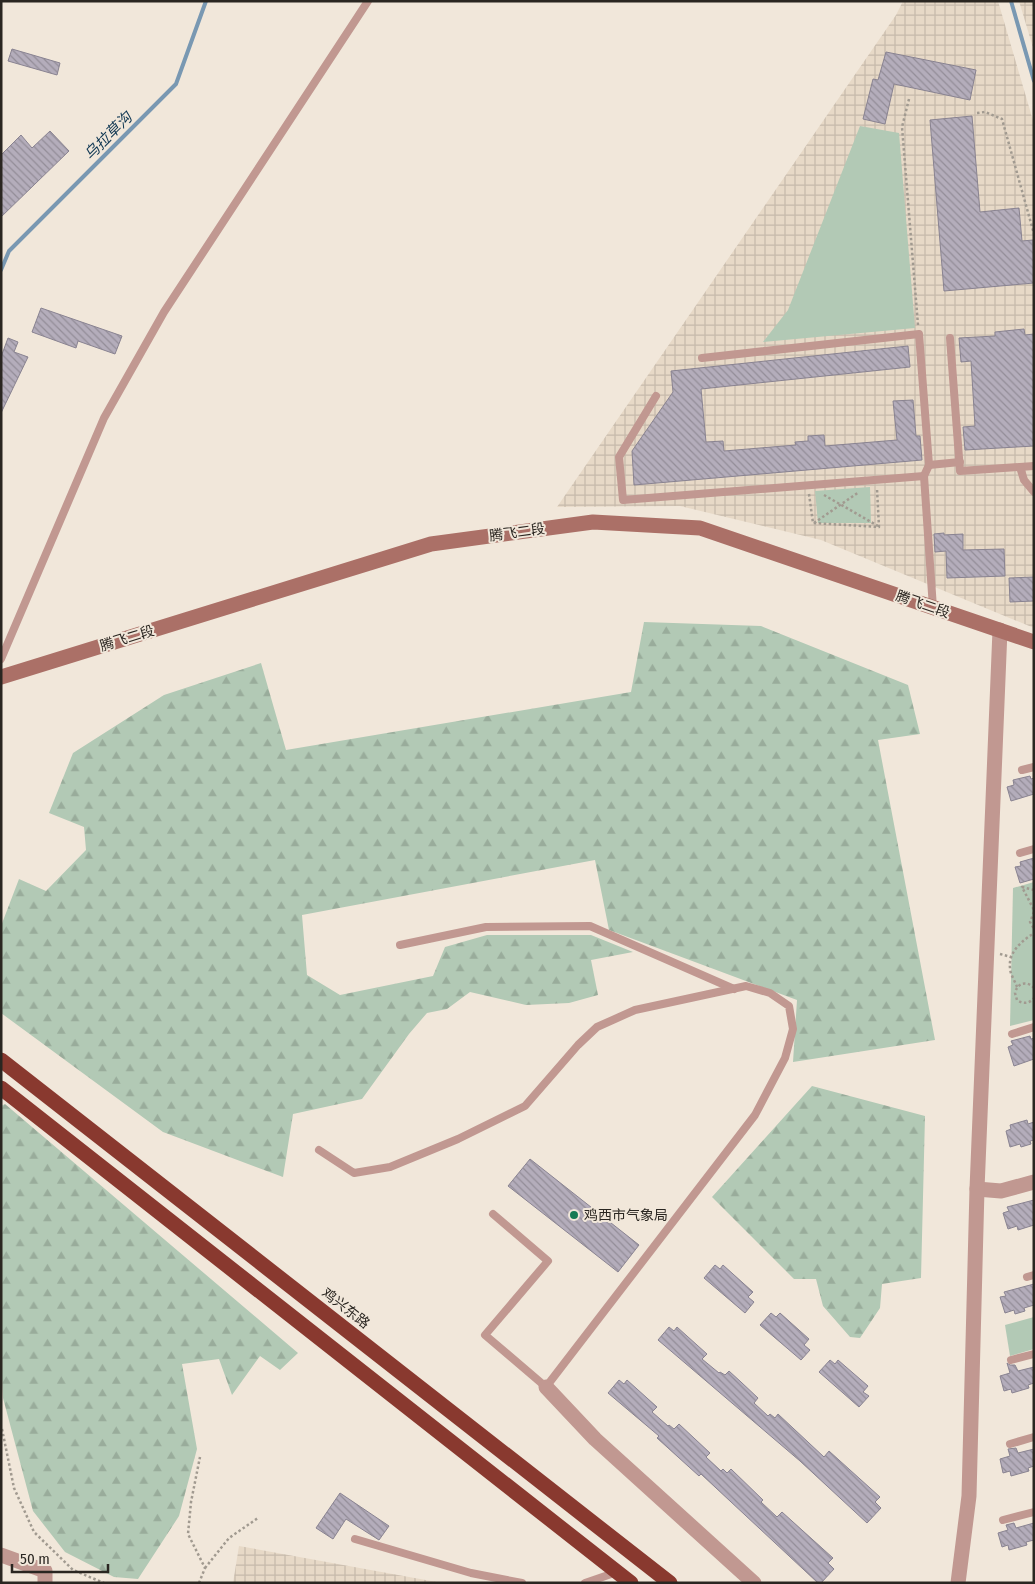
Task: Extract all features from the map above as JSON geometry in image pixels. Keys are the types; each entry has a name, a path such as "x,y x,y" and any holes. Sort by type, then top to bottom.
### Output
{"highway":[{"name":"鸡兴东路","path":"1,1060 670,1583"},
{"path":"1,1088 631,1583"}],"street":[{"name":"腾飞二段","path":"1,678 431,544 593,522 700,528 1034,642"},
{"path":"958,1583 969,1496 977,1189 1000,630"},
{"path":"977,1189 1001,1191 1034,1182"},
{"path":"546,1387 595,1439 754,1583"},
{"path":"1,1555 45,1571 45,1583"}],"lane":[{"path":"1,659 104,418 164,312 368,1"},
{"path":"702,358 919,334 929,465 924,476 933,608"},
{"path":"950,338 960,471 1034,466"},
{"path":"656,396 620,457 623,500 924,476"},
{"path":"929,465 960,462"},
{"path":"1020,467 1024,480 1034,492"},
{"path":"1022,770 1034,767"},
{"path":"1020,853 1034,849"},
{"path":"400,946 486,927 590,926 734,989"},
{"path":"319,1150 354,1173 390,1167 458,1139 525,1106 578,1046 598,1027 635,1010 746,986 770,993 789,1006 793,1029 785,1058 755,1115 546,1387 486,1335 548,1261 493,1214"},
{"path":"1012,1034 1034,1027"},
{"path":"1011,1360 1034,1354"},
{"path":"1010,1444 1034,1437"},
{"path":"1003,1520 1034,1512"},
{"path":"355,1539 471,1573 522,1583"},
{"path":"585,1583 617,1572"}],"path":[{"path":"908,99 902,127 919,334"},
{"path":"977,113 985,112 1002,119 1034,234"},
{"path":"813,523 877,480"},
{"path":"877,480 879,527"},
{"path":"808,485 879,527"},
{"path":"808,485 813,523"},
{"path":"813,523 879,527"},
{"path":"1034,890 1022,887 1034,911 1030,922 1034,929"},
{"path":"1034,933 1015,949 1011,957 1010,969 1017,987 1015,997 1020,1002 1026,1003 1034,998"},
{"path":"1017,987 1026,983 1034,988"},
{"path":"2,1429 14,1488 34,1532 72,1570 104,1583"},
{"path":"200,1457 191,1502 188,1534 205,1568"},
{"path":"200,1583 205,1568 229,1538 258,1518"}],"shaded area":[{"path":"903,1 998,1 1034,124 1034,628 821,540 680,506 557,507 896,15"},
{"path":"1019,1 1034,1 1034,51"},
{"path":"239,1546 442,1583 233,1583"}],"green space":[{"path":"860,126 899,133 915,328 763,342 788,310"},
{"path":"870,487 871,523 818,523 815,491"},
{"path":"644,622 761,626 908,685 920,734 878,740 935,1040 793,1062 797,1000 609,930 595,860 302,915 307,975 340,995 433,976 445,947 487,935 591,935 633,952 591,960 598,995 569,1003 526,1005 470,992 447,1009 427,1013 409,1034 362,1099 293,1114 283,1177 163,1132 1,1013 1,926 19,879 46,891 86,850 84,827 49,813 73,753 164,695 261,663 286,750 631,692"},
{"path":"1034,882 1034,1020 1010,1026 1013,888"},
{"path":"812,1086 925,1116 921,1278 882,1284 880,1308 860,1338 850,1337 823,1306 816,1279 794,1279 712,1197"},
{"path":"5,1104 298,1353 280,1370 260,1356 232,1395 219,1359 182,1364 197,1449 179,1516 138,1579 114,1577 65,1552 33,1511 3,1398 1,1361 1,1106"},
{"path":"1034,1317 1034,1349 1010,1356 1005,1325"}],"building":[{"path":"12,49 60,63 57,75 8,61"},
{"path":"886,52 976,70 970,100 894,84 885,124 863,119 873,79 878,80"},
{"path":"972,116 980,212 1019,208 1022,241 1033,240 1034,283 944,291 930,120"},
{"path":"50,131 69,151 1,217 1,155 21,135 32,148"},
{"path":"41,308 122,336 115,354 78,341 76,348 32,332"},
{"path":"1024,329 1025,335 1034,334 1034,446 965,450 963,427 975,426 971,361 961,362 959,338 995,336 995,332"},
{"path":"8,338 18,342 14,352 28,357 1,413 1,357"},
{"path":"908,346 910,367 701,389 706,442 723,441 724,451 796,445 795,442 808,441 808,436 824,435 825,446 897,440 893,401 913,400 916,436 920,436 922,460 634,485 632,451 673,392 671,371"},
{"path":"944,533 944,535 963,534 963,550 1004,549 1005,576 947,578 946,551 935,552 934,534"},
{"path":"1034,577 1034,601 1010,602 1009,578"},
{"path":"1030,776 1031,779 1034,778 1034,794 1011,801 1007,787 1014,785 1013,780"},
{"path":"1034,858 1034,879 1020,883 1015,867 1021,866 1020,862"},
{"path":"1030,1036 1031,1039 1034,1038 1034,1059 1014,1066 1008,1047 1013,1045 1011,1041"},
{"path":"1027,1120 1028,1124 1034,1122 1034,1140 1030,1141 1031,1144 1021,1147 1020,1144 1010,1147 1006,1131 1011,1129 1010,1125"},
{"name":"鸡西市气象局","path":"530,1159 639,1245 618,1272 508,1186"},
{"path":"1034,1200 1034,1225 1018,1230 1017,1226 1008,1229 1003,1213 1009,1211 1007,1207"},
{"path":"715,1265 720,1269 723,1265 753,1292 748,1297 754,1302 745,1313 704,1278"},
{"path":"1034,1284 1034,1305 1024,1308 1025,1311 1015,1314 1014,1310 1005,1313 1000,1297 1006,1296 1004,1292"},
{"path":"771,1313 776,1317 780,1313 809,1339 804,1345 810,1350 801,1360 760,1325"},
{"path":"669,1327 674,1331 677,1327 707,1354 702,1359 719,1373 725,1375 729,1371 758,1398 754,1403 768,1416 770,1414 775,1418 778,1414 824,1457 829,1451 880,1497 875,1502 881,1508 867,1523 800,1461 658,1340"},
{"path":"830,1360 835,1364 838,1360 868,1386 863,1392 869,1396 859,1407 819,1372"},
{"path":"1007,1363 1015,1365 1018,1371 1034,1367 1034,1383 1028,1385 1029,1388 1012,1393 1011,1389 1004,1391 1000,1376 1010,1373"},
{"path":"619,1380 624,1384 627,1380 657,1407 652,1412 668,1426 674,1429 679,1424 710,1453 706,1457 721,1471 723,1469 727,1473 731,1469 763,1500 761,1502 777,1517 782,1512 833,1558 828,1563 834,1569 821,1583 818,1583 701,1474 699,1476 657,1438 659,1436 608,1393"},
{"path":"1016,1448 1018,1453 1034,1449 1034,1466 1028,1468 1029,1471 1011,1476 1010,1471 1003,1473 1000,1459 1010,1456 1008,1449"},
{"path":"340,1493 389,1526 379,1540 346,1519 333,1539 316,1528"},
{"path":"1014,1523 1016,1528 1034,1523 1034,1540 1026,1542 1027,1545 1009,1550 1008,1545 1002,1547 998,1533 1008,1530 1006,1525"}],"waterway":[{"name":"乌拉草沟","path":"1,270 9,251 176,84 206,1"},
{"path":"1011,1 1034,81"}],"place":[{"name":"鸡西市气象局","path":"574,1215"}]}
